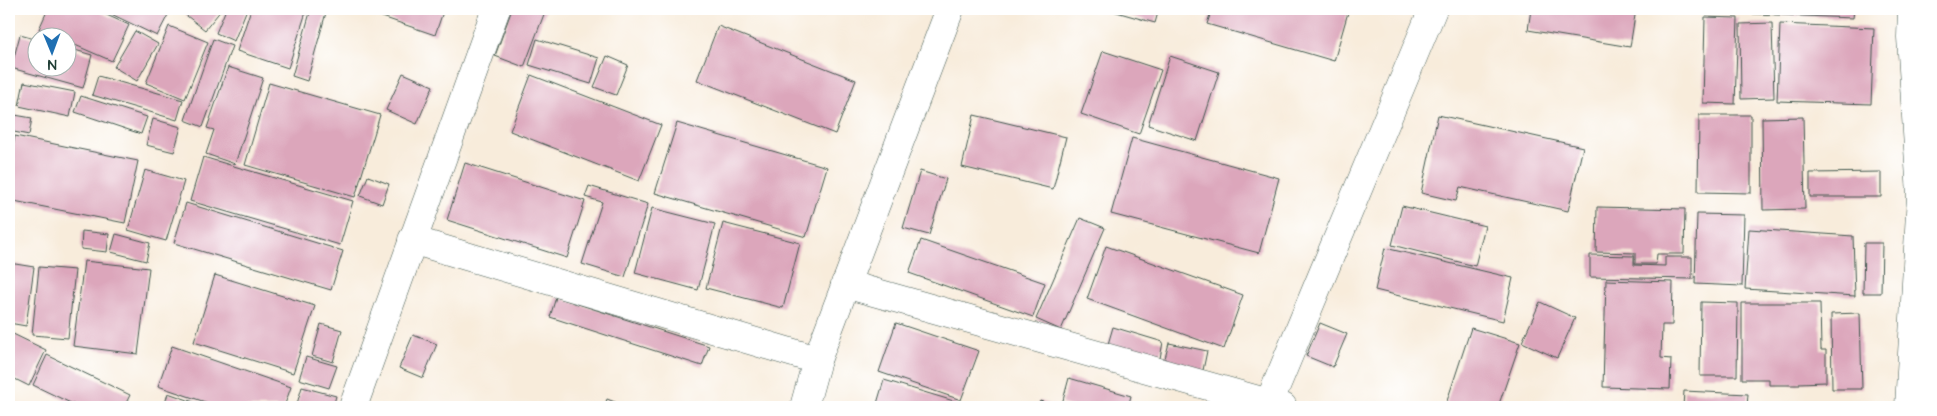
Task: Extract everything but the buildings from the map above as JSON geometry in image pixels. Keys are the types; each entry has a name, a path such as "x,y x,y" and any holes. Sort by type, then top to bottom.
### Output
{"street":[{"path":"353,407 496,9"},
{"path":"804,407 817,360 950,9"},
{"path":"845,284 1276,405 1433,9"},
{"path":"1909,407 1925,200 1911,37 1912,9"},
{"path":"412,240 817,360"}]}
